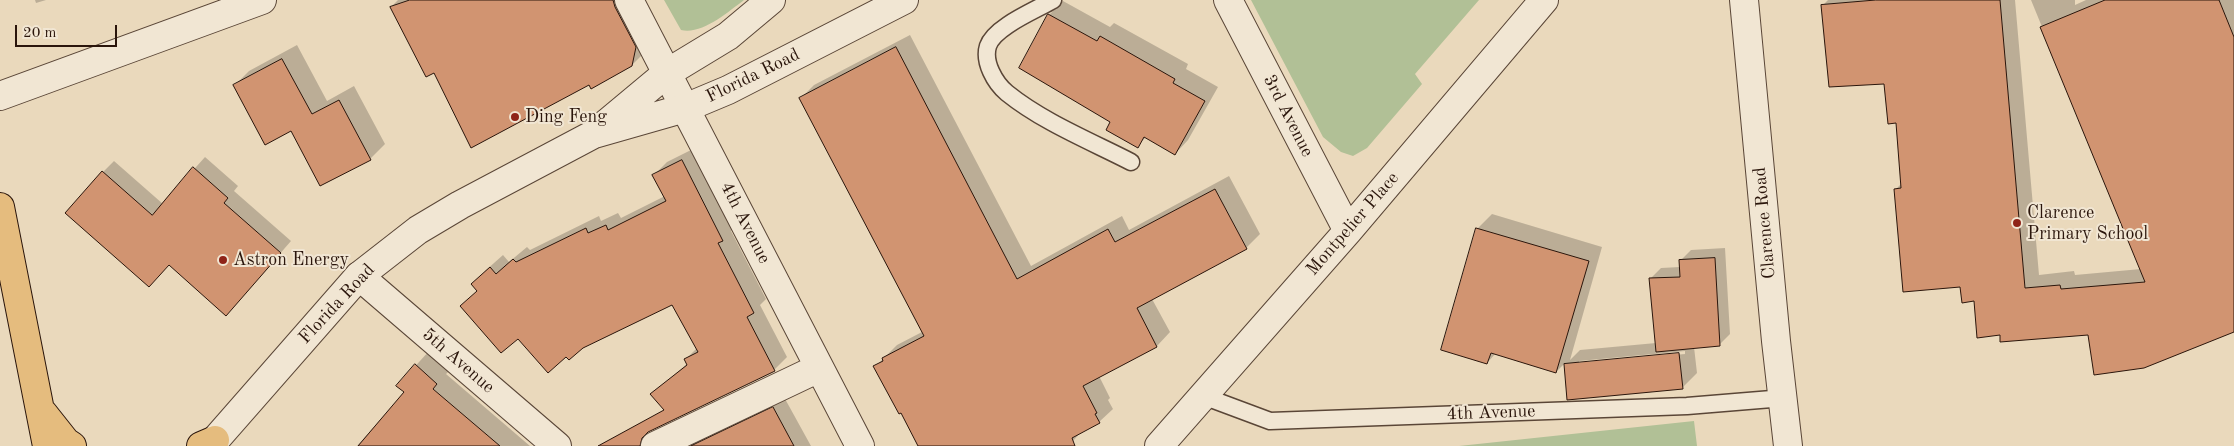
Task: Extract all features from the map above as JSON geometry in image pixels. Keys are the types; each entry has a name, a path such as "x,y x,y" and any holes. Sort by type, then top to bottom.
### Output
{"main road":[{"path":"0,207 48,446"},
{"path":"40,410 66,442 72,446"}],"street":[{"path":"0,96 262,0"},
{"name":"4th Avenue","path":"629,0 860,446"},
{"name":"Florida Road","path":"209,444 359,276 418,230 460,205 594,134 667,73 728,36 771,0"},
{"name":"Florida Road","path":"594,134 685,108 728,90 904,0"},
{"name":"3rd Avenue","path":"1228,0 1348,231"},
{"name":"Montpelier Place","path":"1160,446 1348,231 1544,0"},
{"name":"Clarence Road","path":"1744,0 1776,341 1788,446"},
{"name":"5th Avenue","path":"359,276 557,446"},
{"path":"655,446 819,368"}],"lane":[{"path":"1053,0 1010,24 994,36 988,46 988,62 993,75 1006,92 1043,116 1130,162"},
{"name":"4th Avenue","path":"1203,396 1270,420 1687,406 1784,398"}],"green space":[{"path":"664,0 744,0 706,26 689,31 681,30"},
{"path":"1251,0 1479,0 1415,74 1422,84 1367,148 1353,156 1341,152 1323,137"},
{"path":"1694,421 1697,446 1459,446"}],"building":[{"path":"410,0 613,0 636,47 632,66 591,89 589,85 471,148 434,73 426,77 390,7"},
{"path":"1876,0 2000,0 2025,288 2060,285 2061,289 2145,282 2040,27 2105,0 2219,0 2234,37 2234,332 2144,368 2094,375 2088,335 2000,342 2000,335 1977,338 1974,301 1962,303 1960,287 1903,292 1894,189 1901,188 1896,123 1888,124 1884,84 1829,87 1821,5"},
{"path":"1048,14 1097,41 1100,36 1175,79 1173,83 1205,101 1175,155 1144,137 1138,148 1106,130 1110,122 1019,68"},
{"path":"896,47 1017,279 1108,229 1115,242 1215,189 1247,249 1137,308 1157,347 1083,386 1100,423 1072,438 1075,446 918,446 873,366 883,361 882,358 924,336 799,98"},
{"path":"282,59 312,114 339,100 371,160 320,186 291,131 265,145 233,85"},
{"path":"682,160 723,241 718,243 754,313 747,317 775,371 648,432 642,438 640,446 598,446 664,410 650,394 687,365 684,359 698,352 672,305 583,348 569,360 566,357 548,373 518,339 501,353 460,306 477,291 471,284 490,267 496,274 513,259 516,262 586,228 588,233 606,225 608,230 666,201 652,175"},
{"path":"193,167 228,198 224,203 281,253 226,316 169,265 149,287 65,213 102,171 152,215"},
{"path":"1476,228 1589,261 1556,373 1491,353 1487,364 1441,350"},
{"path":"1715,258 1720,346 1656,352 1649,278 1680,277 1679,260"},
{"path":"1679,353 1683,389 1567,400 1564,364"},
{"path":"415,364 437,384 433,389 500,446 358,446 404,392 396,386"},
{"path":"773,407 794,446 691,446"}],"place":[{"name":"Ding Feng","path":"515,117"},
{"name":"Clarence Primary School","path":"2017,223"},
{"name":"Astron Energy","path":"223,260"}]}
